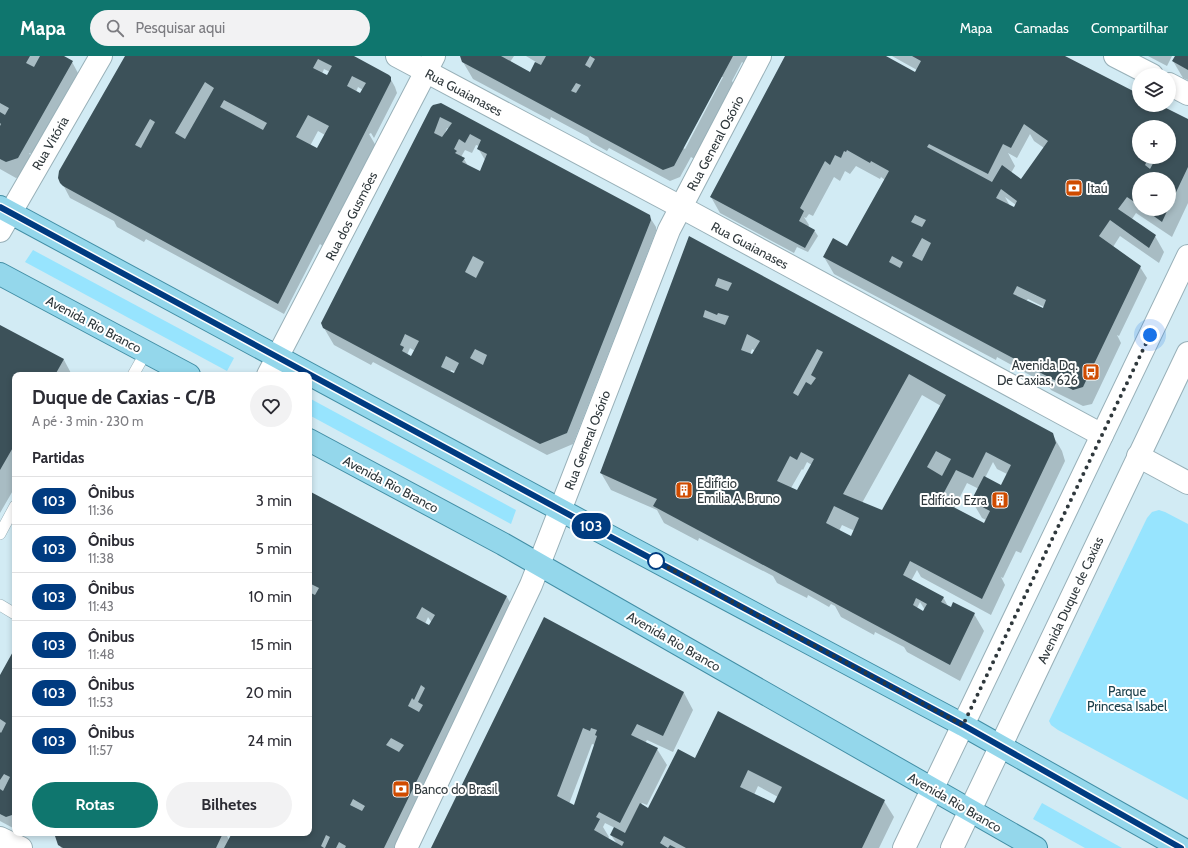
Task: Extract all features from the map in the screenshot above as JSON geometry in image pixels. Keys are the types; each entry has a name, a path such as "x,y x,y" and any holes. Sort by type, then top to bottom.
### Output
{"main road":[{"path":"4,217 285,372"},
{"name":"Avenida Rio Branco","path":"0,274 183,372"},
{"path":"312,385 560,509 963,725 1181,848"},
{"name":"Avenida Rio Branco","path":"312,442 538,564 1036,848"}],"street":[{"name":"Rua Vitória","path":"4,217 101,56"},
{"name":"Rua Guaianases","path":"397,56 430,64 681,207 1102,435"},
{"name":"Rua General Osório","path":"406,848 531,585 669,230 760,56"},
{"path":"1115,56 1138,68"},
{"name":"Rua dos Gusmões","path":"273,366 430,64"},
{"path":"1176,88 1188,94"},
{"path":"904,848 1188,256"},
{"name":"Avenida Duque de Caxias","path":"952,848 1188,352"},
{"path":"1138,456 1188,483"}],"lane":[{"path":"135,372 146,352"},
{"path":"0,534 12,512"},
{"path":"0,605 12,612"}],"green space":[{"path":"33,250 234,358 227,371 25,262"},
{"path":"312,400 516,510 511,524 312,417"},
{"name":"Parque Princesa Isabel","path":"1159,510 1188,524 1188,800 1058,730 1051,725 1049,721 1147,518 1152,512"},
{"path":"1042,803 1122,848 1085,848 1033,819"}],"building":[{"path":"0,56 30,56 26,63 34,67 40,56 64,56 73,61 18,158 6,162 0,159 0,112 5,115 9,108 0,103"},
{"path":"125,56 354,56 391,77 391,81 278,304 63,186 58,178 59,171","holes":["318,59 332,66 327,75 313,68","352,76 366,83 360,93 347,86","205,82 214,88 185,139 175,133","224,100 267,123 263,130 220,107","308,115 329,126 317,148 296,137","150,119 155,122 141,148 135,145"]},
{"path":"460,56 501,56 530,72 535,62 541,65 546,56 590,56 733,56 674,166 663,170 462,62","holes":["590,56 595,59 590,68 585,65","576,83 581,85 576,93 571,91"]},
{"path":"785,56 886,56 915,72 921,61 912,56 1065,56 1132,90 1132,112 1174,112 1188,119 1188,167 1176,192 1176,172 1132,172 1132,200 1127,197 1118,209 1156,235 1149,248 1110,220 1099,236 1141,266 1083,387 1073,390 823,257 833,238 847,246 889,171 871,161 870,163 847,150 846,152 844,151 841,158 835,155 830,165 825,161 800,208 804,211 799,221 815,230 805,248 710,197","holes":["1024,124 1048,141 1021,179 1002,165 992,182 927,147 929,144 988,174 1003,144 1011,148","1001,189 1017,201 1014,207 996,198","915,215 926,220 922,227 911,222","922,238 931,243 922,261 912,256","892,256 903,262 900,268 889,262","1017,286 1046,300 1043,308 1013,294"]},
{"path":"1175,56 1188,56 1188,70 1172,61"},
{"path":"441,103 650,215 651,220 567,433 540,444 323,328 321,323 433,105","holes":["440,117 452,123 442,137 434,133","470,134 481,140 477,149 487,154 480,171 462,162 465,158 455,153 457,151 454,149 459,139 465,143","473,256 484,262 476,278 465,272","405,334 419,341 411,356 402,351 404,347 400,345","475,349 487,355 483,365 470,358","446,356 459,363 454,373 441,367"]},
{"path":"1154,216 1165,216 1162,222"},
{"path":"689,236 1053,433 1056,443 982,599 910,561 903,575 944,597 941,602 951,607 953,602 975,613 950,665 653,506 657,499 600,473","holes":["718,278 732,283 728,291 715,286","705,310 717,315 718,313 729,316 725,325 703,317","747,334 760,341 752,354 741,350","817,349 823,352 811,375 816,378 811,385 806,382 798,396 793,393","909,374 946,395 882,510 843,494","936,451 951,459 942,476 927,467","801,452 814,459 797,490 777,481 790,456 797,460","986,452 1011,465 1001,485 984,476 971,501 990,511 984,523 940,500 956,470 973,478","834,506 859,518 851,536 826,523","916,598 927,604 923,611 913,605"]},
{"path":"0,325 64,359 57,372 12,372 12,449 0,470"},
{"path":"312,493 507,596 384,848 345,848 346,846 339,842 336,848 325,848 330,837 326,835 321,846 324,848 224,848 230,836 312,836 312,594 315,595 319,588 312,584","holes":["422,607 435,615 429,625 416,618","421,685 425,688 418,702 423,705 419,712 408,706 412,698 414,700","391,738 404,745 399,752 386,745","353,799 365,806 362,811 350,805"]},
{"path":"544,617 684,692 663,736 637,724 631,735 658,748 620,823 599,812 596,817 600,819 594,830 622,846 624,842 610,835 614,827 625,833 640,803 648,808 678,749 695,758 718,711 885,800 862,848 686,848 664,836 660,843 668,848 431,848","holes":["583,728 590,731 591,728 597,730 595,735 597,736 574,805 557,796","748,770 782,787 774,803 740,787"]},
{"path":"12,653 12,815 6,817 0,814 0,789 3,791 10,777 4,774 0,780 0,732 1,733 6,723 0,719 0,675"},
{"path":"55,836 222,836 216,848 63,848 58,845"},
{"path":"670,845 676,848 668,848"}],"bus line":[{"name":"103","path":"0,207 306,372"},
{"name":"103","path":"312,376 963,725 1181,848"}],"place":[{"name":"Itaú","path":"1074,188"},
{"name":"Avenida Dq. De Caxias, 626","path":"1091,372"},
{"name":"Edifício Emilia A. Bruno","path":"684,490"},
{"name":"Edifício Ezra","path":"1000,500"},
{"name":"Banco do Brasil","path":"401,789"}],"route":[{"path":"656,561 963,725 1150,335"}]}
